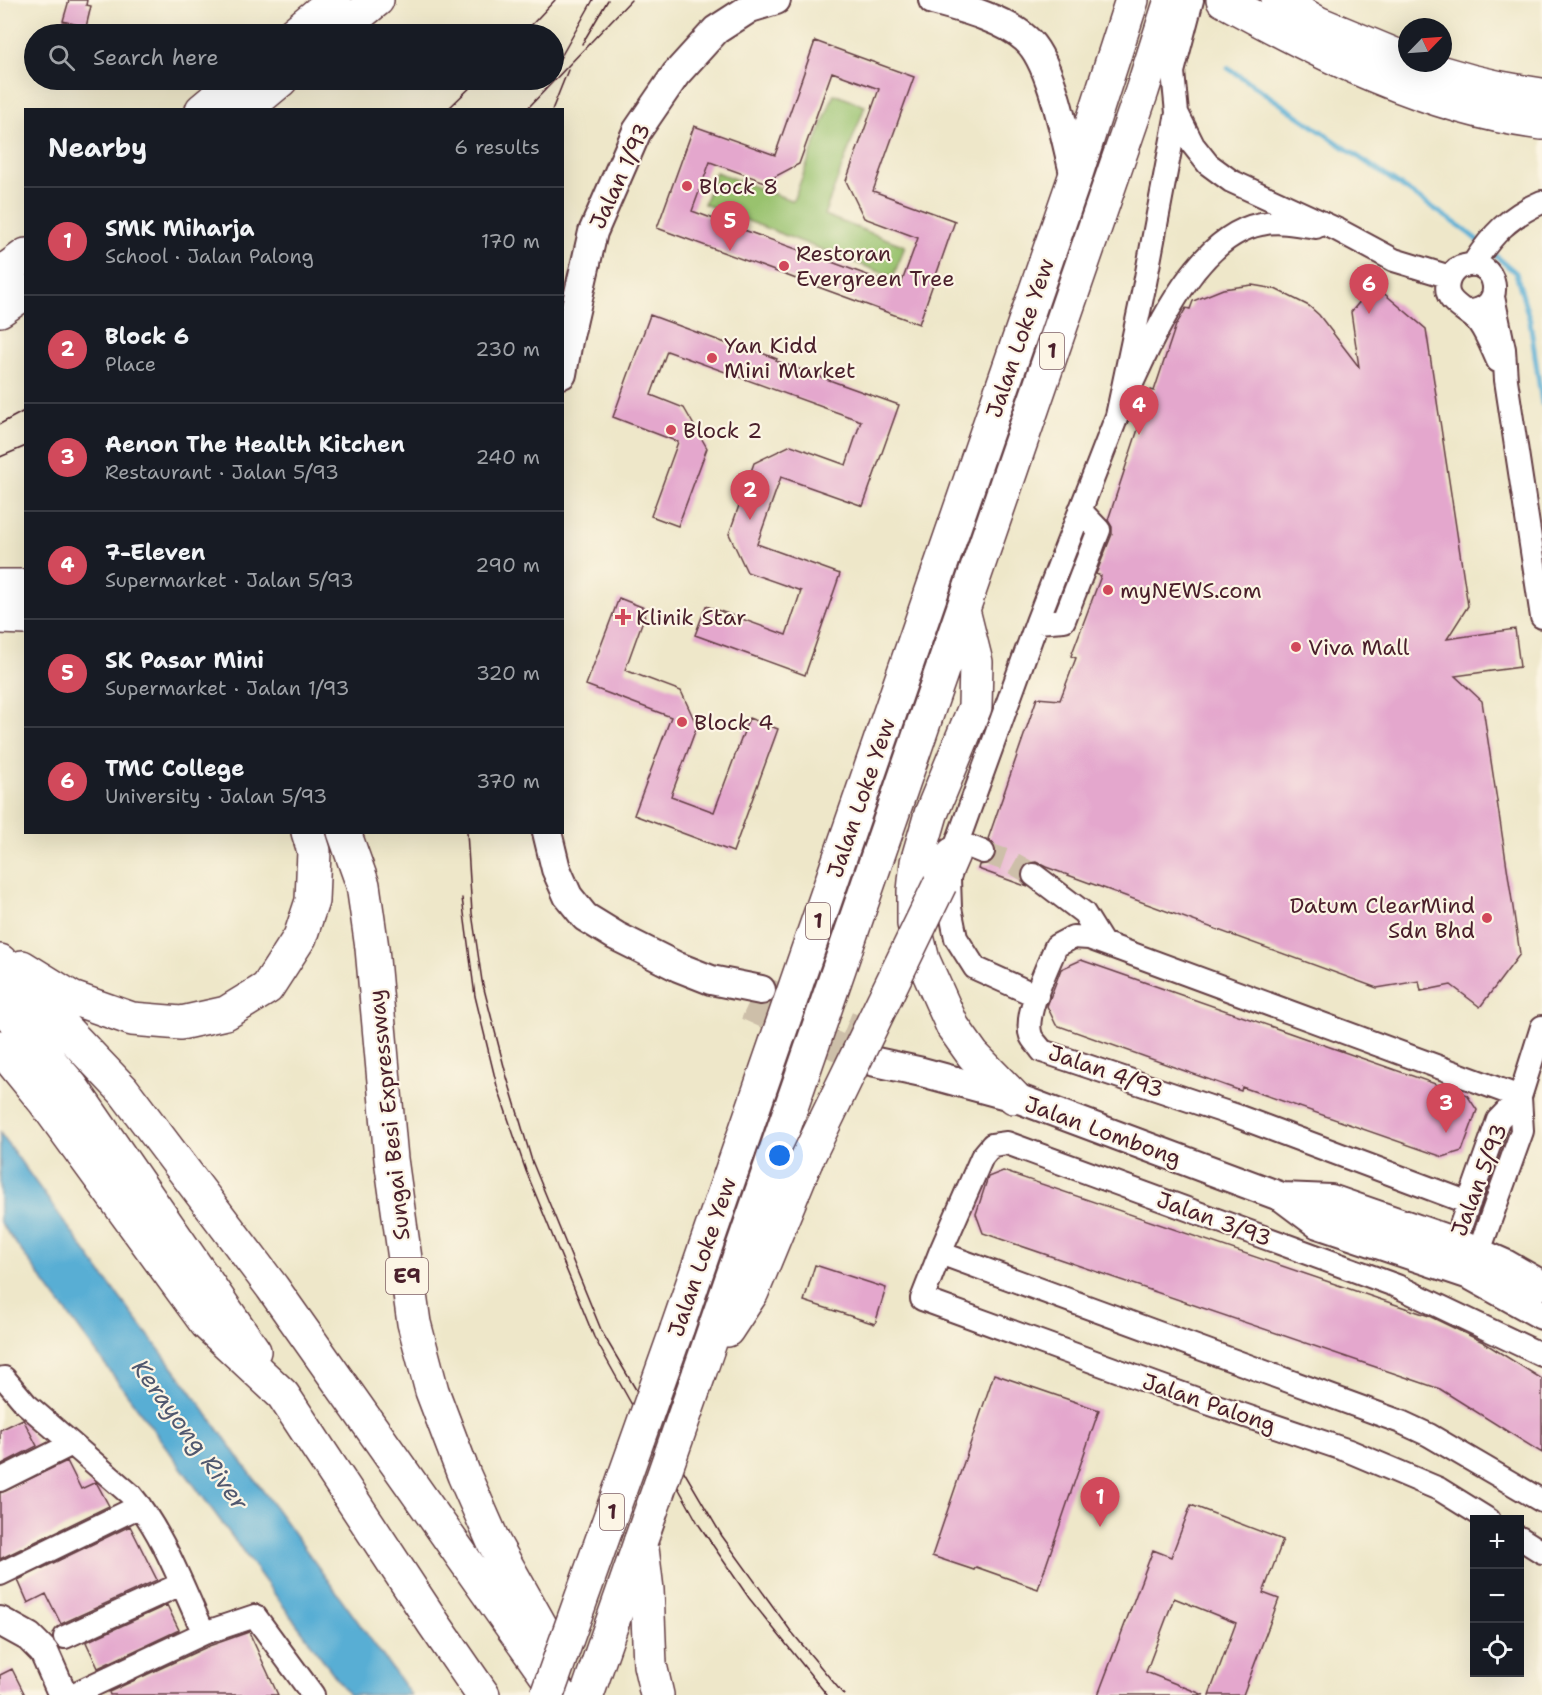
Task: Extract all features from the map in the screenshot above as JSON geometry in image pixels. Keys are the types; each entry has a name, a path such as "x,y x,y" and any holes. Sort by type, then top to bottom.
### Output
{"highway":[{"path":"305,24 334,0"},
{"path":"347,24 377,0"},
{"name":"Jalan Loke Yew","path":"547,1695 677,1329 1076,177 1132,0"},
{"name":"Jalan Loke Yew","path":"587,1695 1142,91 1171,0"},
{"path":"1223,0 1287,35 1368,74 1483,112 1542,123"},
{"path":"1278,0 1318,23 1398,56"},
{"path":"1437,72 1510,91 1542,95"},
{"path":"204,108 226,90"},
{"path":"247,108 269,90"},
{"path":"0,274 24,256"},
{"path":"0,310 24,293"},
{"path":"0,586 24,586"},
{"path":"963,610 976,662 975,707 931,814 917,861 914,924 923,960 953,1028 973,1055 1014,1097"},
{"path":"0,617 24,618"},
{"path":"0,953 72,998 132,1019 181,1023 225,1013 267,988 300,937 312,901 314,851 309,834"},
{"name":"Sungai Besi Expressway","path":"345,834 363,885 372,948 390,1149 414,1323 432,1391 464,1475 494,1544 540,1625 560,1695"},
{"path":"699,1374 752,1292 806,1161 940,885 965,849"},
{"path":"0,961 123,1090 272,1287 560,1695"},
{"path":"0,1003 72,1087 226,1307 483,1695"},
{"path":"0,1047 44,1101 206,1323 283,1395"},
{"path":"641,1540 647,1590 650,1665 657,1695"}],"street":[{"name":"Jalan 1/93","path":"564,363 593,232 637,131 676,74 716,30 750,8 776,0"},
{"path":"933,0 1004,24 1028,39 1043,64 1076,177"},
{"path":"1117,416 1145,284 1177,113 1173,72 1192,0"},
{"path":"1177,113 1193,145 1208,164 1231,181 1338,230 1394,260 1416,279 1450,287"},
{"path":"1484,262 1500,229 1514,216 1542,202"},
{"path":"1506,380 1490,342 1479,323 1468,311 1457,307 1450,287 1460,267 1484,262 1520,226 1542,215"},
{"path":"1037,996 975,968 956,938 950,908 949,879 965,849 1037,622 1080,510 1117,416 1161,322 1183,285 1217,248 1241,231 1261,224 1288,223 1338,230"},
{"path":"1484,262 1494,283 1493,297 1504,349 1506,380 1542,617"},
{"path":"1468,311 1483,308 1493,297"},
{"path":"547,834 556,869 568,896 585,916 616,936 678,967 754,998"},
{"path":"1034,875 1084,913 1102,942"},
{"name":"Jalan 4/93","path":"1469,1203 1237,1116 1042,1051 1031,1037 1029,1023 1056,946 1074,937 1102,942 1520,1097"},
{"name":"Jalan 5/93","path":"1463,1259 1522,1131 1520,1097 1542,1027"},
{"name":"Jalan Lombong","path":"871,1048 922,1072 1014,1097 1282,1197 1330,1199 1463,1259 1542,1315"},
{"name":"Jalan 5/93","path":"1463,1259 1469,1203 1498,1120 1520,1097"},
{"name":"Jalan 3/93","path":"922,1299 982,1157 992,1145 1007,1143 1397,1286 1542,1355"},
{"path":"940,1253 1401,1422 1429,1435 1542,1501"},
{"name":"Jalan Lombong","path":"1463,1259 1505,1264 1542,1285"},
{"name":"Jalan Palong","path":"922,1299 1199,1400 1349,1451 1439,1490 1481,1515"},
{"path":"2,1379 26,1404 140,1506 154,1528 204,1634"},
{"path":"0,1480 72,1444"},
{"path":"0,1574 140,1506"},
{"path":"65,1637 181,1584"},
{"path":"72,1695 204,1634 255,1616 313,1695"},
{"path":"0,1622 29,1637 44,1652 63,1695"}],"green space":[{"path":"834,94 865,106 824,215 905,246 893,277 704,204 716,172 793,201"}],"water":[{"name":"Kerayong River","path":"0,1133 411,1695 349,1695 0,1222"}],"building":[{"path":"69,0 87,0 86,5 91,6 87,24 63,21"},
{"name":"Block 8","path":"815,41 914,77 873,191 955,221 919,324 657,228 694,126 775,155","holes":["832,72 879,89 846,181 864,218 918,238 900,287 692,211 710,162 765,182 799,164"]},
{"name":"Viva Mall","path":"1252,285 1275,289 1309,306 1319,315 1359,367 1351,312 1374,285 1426,329 1468,606 1447,639 1515,629 1520,667 1455,676 1482,701 1520,954 1480,1007 1451,985 1421,991 1419,981 1377,988 1036,862 1028,863 1021,873 1022,881 1028,887 978,869 979,865 991,863 996,856 994,844 988,839 1037,698 1060,700 1076,658 1071,656 1101,576 1096,574 1112,534 1112,527 1108,520 1151,390 1154,391 1176,325 1186,308 1190,309 1193,301 1223,289"},
{"path":"650,315 747,351 749,348 777,359 776,361 899,405 863,506 781,477 757,544 840,574 805,675 695,635 706,606 786,635 801,591 747,572 729,534 754,463 791,445 846,465 861,421 667,351 651,395 684,408 707,448 678,526 651,516 678,442 613,417"},
{"name":"Block 4","path":"619,598 647,609 625,670 681,691 697,726 671,796 714,812 749,718 778,729 733,852 634,815 671,717 586,685"},
{"path":"1081,960 1467,1095 1477,1110 1462,1151 1443,1157 1242,1087 1241,1091 1056,1025 1047,1006 1061,969"},
{"path":"1003,1171 1429,1316 1483,1342 1542,1379 1542,1453 1440,1389 983,1233 976,1214 988,1177"},
{"path":"815,1265 886,1288 875,1324 804,1301"},
{"path":"994,1374 1099,1410 1038,1589 976,1567 974,1570 932,1556"},
{"path":"23,1419 37,1446 0,1465 0,1430"},
{"path":"67,1461 81,1489 96,1482 109,1506 0,1559 0,1493"},
{"path":"1191,1505 1283,1540 1263,1593 1279,1599 1243,1695 1209,1695 1236,1623 1174,1598 1146,1672 1204,1695 1098,1695 1153,1550 1171,1557"},
{"path":"130,1526 157,1580 61,1624 46,1594 28,1603 18,1580"},
{"path":"167,1605 179,1630 98,1668 86,1642"},
{"path":"249,1632 278,1695 110,1695 109,1692 209,1646"},
{"path":"12,1669 25,1695 0,1695 0,1675"}],"waterway":[{"path":"1228,68 1461,227 1482,244"},
{"path":"1489,250 1516,273 1530,321 1542,404"}],"tunnel":[{"path":"983,852 1011,862 1034,875"},
{"path":"769,993 875,1037"},
{"path":"747,1006 867,1060"}],"tram line":[{"path":"532,24 555,0"},
{"path":"564,51 593,0"},
{"path":"582,44 608,0"},
{"path":"564,70 631,0"},
{"path":"564,80 568,70"},
{"path":"449,108 468,90"},
{"path":"528,108 545,90"},
{"path":"553,108 560,90"},
{"path":"0,424 24,411"},
{"path":"0,457 24,447"},
{"path":"467,834 472,913 482,981 506,1074 532,1161 602,1332 722,1536 790,1630 844,1695"},
{"path":"462,898 475,996 497,1086 526,1171 594,1337 699,1525 749,1598 827,1695"}],"place":[{"name":"Block 8","path":"687,186"},
{"name":"SK Pasar Mini","path":"730,251"},
{"name":"Restoran Evergreen Tree","path":"784,266"},
{"name":"TMC College","path":"1369,314"},
{"name":"Yan Kidd Mini Market","path":"712,358"},
{"name":"Block 2","path":"671,430"},
{"name":"7-Eleven","path":"1139,435"},
{"name":"Block 6","path":"750,520"},
{"name":"myNEWS.com","path":"1108,590"},
{"name":"Klinik Star","path":"623,617"},
{"name":"Viva Mall","path":"1296,647"},
{"name":"Block 4","path":"682,722"},
{"name":"Datum ClearMind Sdn Bhd","path":"1487,918"},
{"name":"Aenon The Health Kitchen","path":"1446,1133"},
{"name":"SMK Miharja","path":"1100,1527"}]}
